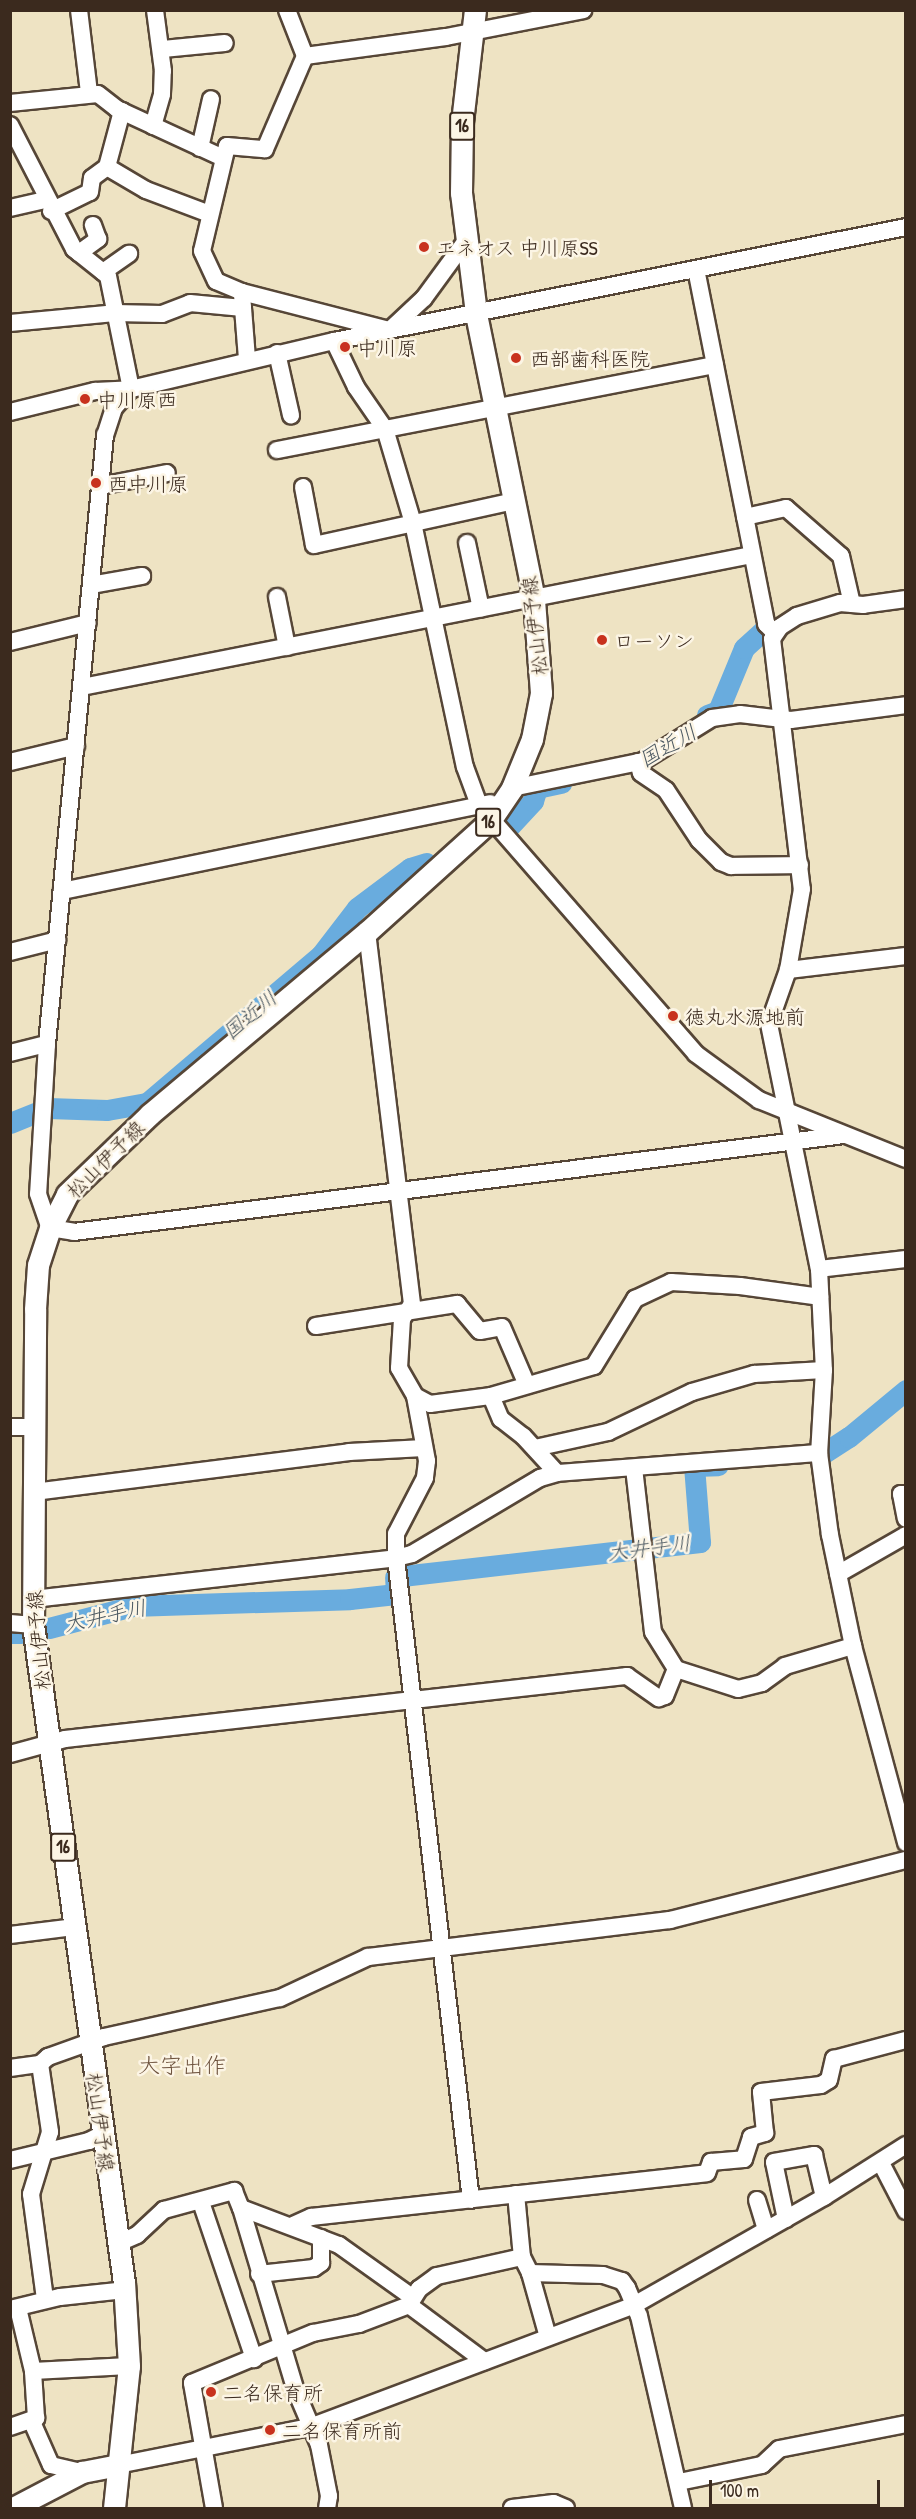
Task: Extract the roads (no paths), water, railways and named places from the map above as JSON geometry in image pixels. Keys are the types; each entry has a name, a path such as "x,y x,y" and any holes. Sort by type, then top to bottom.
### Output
{"main road":[{"name":"松山伊予線","path":"114,2508 129,2366 125,2290 33,1625 34,1309 38,1265 50,1228 67,1194 150,1114 366,932 484,813 509,794 532,738 541,693 534,599 476,313 465,242 460,157 475,10"},
{"path":"13,2508 36,2503 82,2472 118,2465"}],"street":[{"path":"79,10 89,93"},
{"path":"153,126 162,94 162,49 155,10"},
{"path":"243,300 216,281 202,251 227,146 265,149 304,56 288,10"},
{"path":"304,56 472,33 583,10"},
{"path":"162,49 225,43"},
{"path":"10,103 89,93 98,94 122,111 223,158"},
{"path":"200,148 211,99"},
{"path":"10,207 49,206 90,192 93,178 107,167 122,111"},
{"path":"10,125 49,206 79,253 103,272 111,285 131,389 108,421 46,1044 40,1204 50,1228 74,1233 793,1144 844,1135"},
{"path":"107,167 146,190 210,214"},
{"path":"79,253 98,239 93,225"},
{"path":"10,412 95,391 131,389 247,359 334,341 906,227"},
{"path":"390,330 424,298 465,242"},
{"path":"103,272 129,254"},
{"path":"696,269 766,624 774,632 780,719 800,865 802,889 788,970 769,1024 819,1269 824,1370 819,1453 838,1574 853,1646 899,1799 906,1843"},
{"path":"10,323 115,313 162,314 190,303 243,300 390,330"},
{"path":"243,300 247,359"},
{"path":"334,341 356,387 385,429 413,523 431,619 465,767 484,813 696,1054 732,1084 787,1114 906,1159"},
{"path":"277,353 291,415"},
{"path":"277,450 715,365"},
{"path":"100,486 167,473"},
{"path":"303,487 314,545 514,501"},
{"path":"745,517 786,508 844,560 852,604"},
{"path":"467,543 481,609"},
{"path":"82,687 752,555"},
{"path":"92,585 142,576"},
{"path":"277,597 287,647"},
{"path":"774,632 797,616 840,603 906,599"},
{"path":"10,642 88,623"},
{"path":"509,794 639,765 712,718 740,714 780,719 906,705"},
{"path":"10,762 76,746"},
{"path":"639,765 666,790 699,840 721,862 731,866 800,865"},
{"path":"62,891 484,813"},
{"path":"366,932 412,1304 405,1314 399,1334 399,1368 415,1396 424,1448 425,1478 399,1526 396,1558 471,2200"},
{"path":"10,952 57,940"},
{"path":"788,970 906,956"},
{"path":"10,1053 46,1044"},
{"path":"40,1178 47,1188 67,1194"},
{"path":"819,1269 906,1259"},
{"path":"415,1396 430,1404 491,1396 594,1366 635,1299 671,1282 740,1286 820,1296"},
{"path":"316,1326 405,1314 457,1304 480,1331 502,1327 527,1385"},
{"path":"535,1448 608,1432 692,1392 754,1374 824,1370"},
{"path":"491,1396 501,1419 535,1448 557,1473"},
{"path":"10,1427 35,1427"},
{"path":"34,1492 349,1452 424,1448"},
{"path":"33,1599 396,1558 412,1554 540,1479 557,1473 819,1453"},
{"path":"634,1468 653,1632 675,1669 705,1676 729,1688 748,1688 775,1676 785,1666 853,1646"},
{"path":"906,1494 902,1494 906,1519"},
{"path":"838,1574 905,1539"},
{"path":"10,1623 33,1625"},
{"path":"10,1754 65,1739 627,1676 659,1698 665,1696 675,1669"},
{"path":"10,2068 40,2064 48,2057 90,2042 280,1998 368,1957 670,1920 906,1860"},
{"path":"10,1935 74,1927"},
{"path":"293,2225 311,2217 706,2173 711,2162 744,2159 751,2137 765,2133 761,2092 821,2085 829,2080 834,2059 906,2040"},
{"path":"40,2064 50,2132 31,2194 45,2299"},
{"path":"10,2160 103,2134"},
{"path":"118,2465 310,2427 634,2305 824,2198 906,2145"},
{"path":"786,2219 774,2162 814,2154 824,2198"},
{"path":"881,2163 906,2211"},
{"path":"119,2243 137,2235 164,2210 201,2202 234,2191 259,2274 324,2465 330,2496 327,2508"},
{"path":"516,2194 522,2257 530,2272 548,2337"},
{"path":"757,2200 766,2230"},
{"path":"201,2202 254,2359"},
{"path":"241,2208 293,2225 339,2245 484,2361"},
{"path":"259,2274 314,2268 321,2263 321,2238"},
{"path":"214,2508 192,2383 314,2333 359,2324 410,2301 437,2276 522,2257"},
{"path":"530,2272 580,2272 622,2281 634,2305 683,2508"},
{"path":"10,2427 32,2422 36,2418 33,2371 14,2308 45,2299 125,2290"},
{"path":"33,2371 129,2366"},
{"path":"32,2422 51,2465 82,2472"},
{"path":"678,2482 762,2464 779,2450 906,2424"},
{"path":"512,2508 554,2503 566,2508"}],"waterway":[{"name":"国近川","path":"707,715 718,711 744,648 766,628"},
{"name":"国近川","path":"507,829 533,801 537,788 561,783"},
{"name":"国近川","path":"48,1108 107,1110 147,1103 321,955 357,908 410,868 426,863"},
{"name":"国近川","path":"10,1123 35,1113"},
{"name":"大井手川","path":"824,1453 849,1437 906,1390"},
{"name":"大井手川","path":"402,1576 700,1542 694,1466 718,1465"},
{"name":"大井手川","path":"49,1628 132,1606 350,1599 396,1594 395,1577"},
{"name":"大井手川","path":"10,1633 21,1633"}],"place":[{"name":"エネオス 中川原SS","path":"424,247"},
{"name":"中川原","path":"345,347"},
{"name":"西部歯科医院","path":"516,358"},
{"name":"中川原西","path":"85,399"},
{"name":"西中川原","path":"96,483"},
{"name":"ローソン","path":"602,640"},
{"name":"徳丸水源地前","path":"673,1016"},
{"name":"二名保育所","path":"211,2392"},
{"name":"二名保育所前","path":"270,2430"}],"district":[{"name":"大字出作","path":"182,2066"}]}
